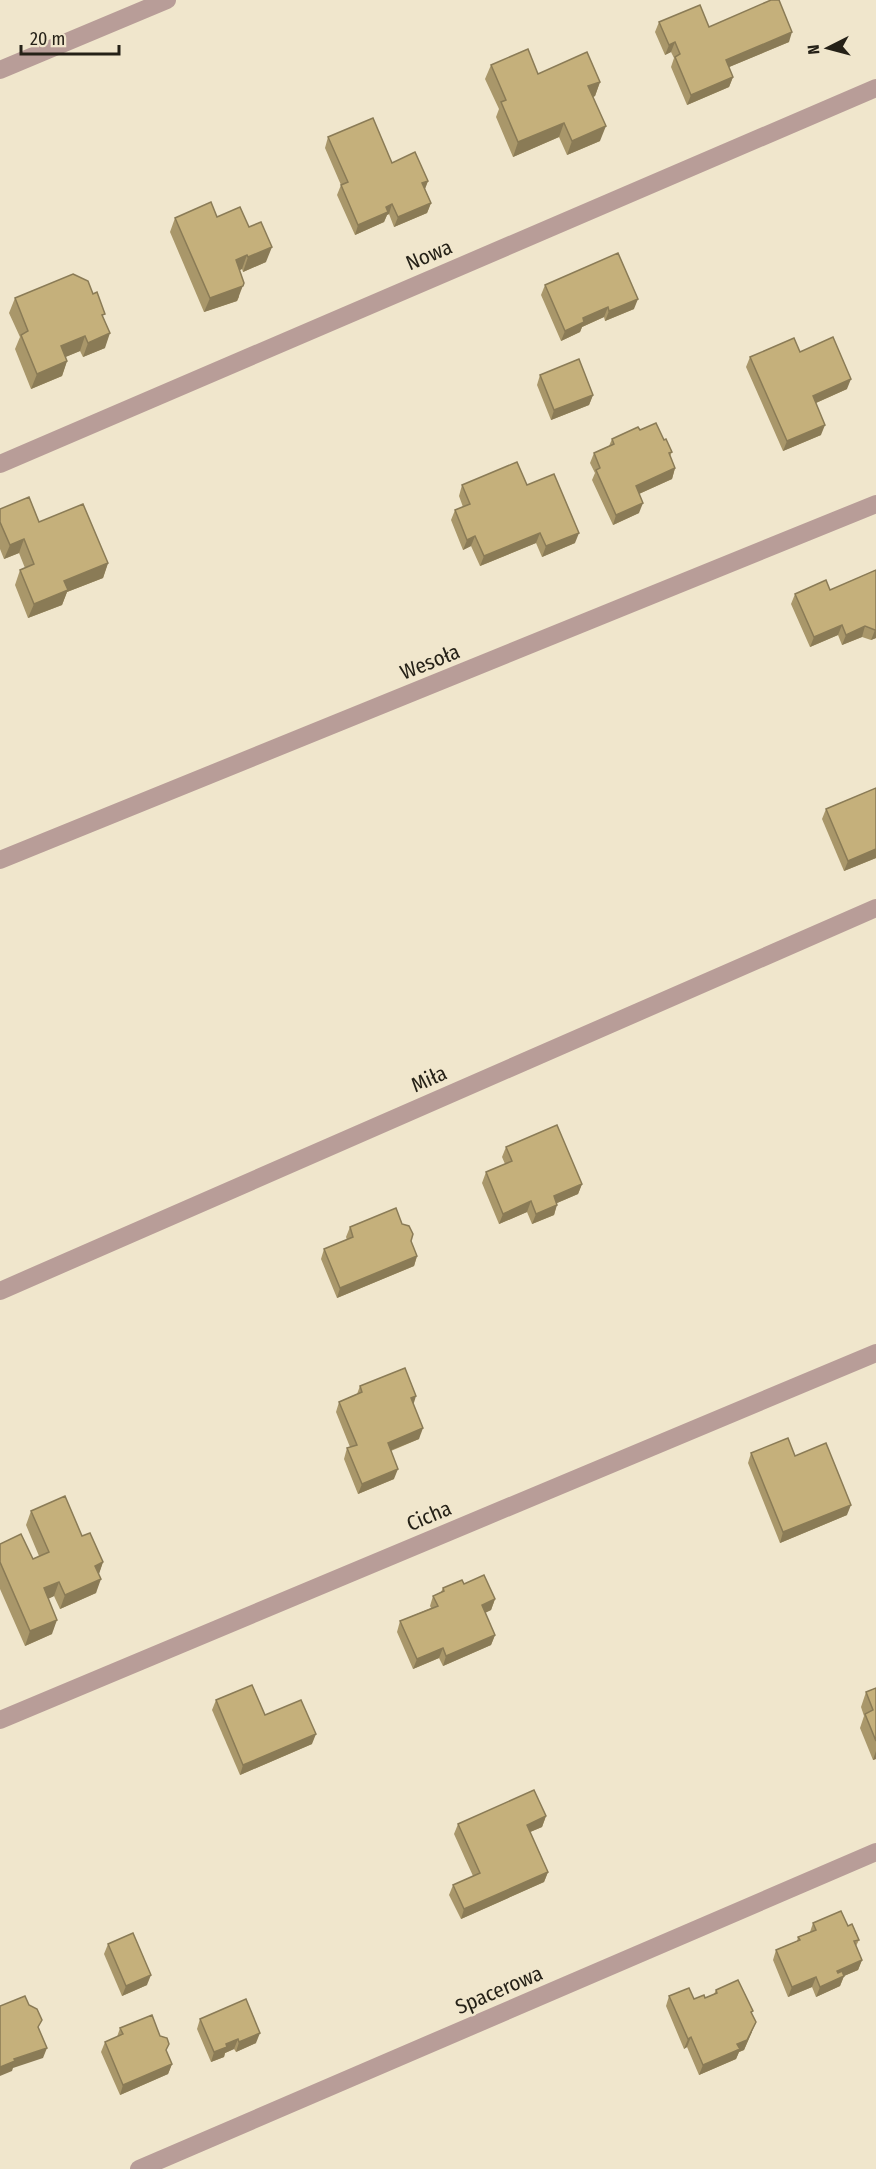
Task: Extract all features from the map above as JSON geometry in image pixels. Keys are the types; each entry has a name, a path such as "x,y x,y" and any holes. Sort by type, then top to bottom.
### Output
{"street":[{"path":"0,70 167,0"},
{"name":"Nowa","path":"0,464 876,88"},
{"name":"Wesoła","path":"0,860 876,504"},
{"name":"Miła","path":"0,1291 876,908"},
{"name":"Cicha","path":"0,1720 876,1353"},
{"name":"Spacerowa","path":"139,2169 876,1852"}],"building":[{"path":"771,0 779,0 792,32 726,60 733,77 691,95 675,57 680,54 675,42 669,45 659,22 700,5 709,27"},
{"path":"528,49 538,74 587,52 600,82 588,86 606,126 572,141 564,123 518,142 501,102 506,100 491,65"},
{"path":"373,118 392,163 415,152 428,181 422,183 431,203 398,217 392,204 386,207 388,212 358,225 341,185 348,182 328,137"},
{"path":"211,202 217,217 240,207 249,227 261,222 272,247 236,260 243,286 210,298 175,218"},
{"path":"618,253 638,299 609,311 608,307 583,318 584,322 565,331 545,285"},
{"path":"73,274 88,281 93,294 97,292 105,314 102,315 110,333 88,343 85,336 61,346 67,361 37,374 21,335 28,331 15,298"},
{"path":"833,337 851,379 813,396 825,425 787,441 750,357 794,338 800,352"},
{"path":"579,359 593,395 554,410 540,375"},
{"path":"656,423 672,452 669,453 675,468 636,486 643,503 616,515 596,470 600,468 594,453 614,444 612,439 638,427 640,430"},
{"path":"517,462 527,485 554,474 579,533 546,546 540,533 484,556 475,536 467,540 455,510 470,504 462,485"},
{"path":"29,497 39,522 83,504 108,563 64,581 68,590 34,604 20,570 34,564 24,539 10,545 0,522 0,509"},
{"path":"876,570 876,630 865,626 846,635 842,625 814,637 795,594 826,580 830,590"},
{"path":"876,788 876,849 848,861 826,809"},
{"path":"557,1125 582,1184 554,1196 557,1205 536,1214 531,1201 503,1214 486,1172 512,1161 506,1147"},
{"path":"396,1208 402,1224 409,1226 413,1234 411,1241 417,1256 340,1288 324,1249 353,1237 350,1227"},
{"path":"405,1368 416,1396 411,1398 423,1428 388,1443 398,1469 362,1484 347,1448 357,1445 339,1402 362,1392 360,1386"},
{"path":"788,1438 795,1456 826,1443 851,1505 783,1532 751,1453"},
{"path":"65,1496 82,1536 90,1533 103,1562 95,1566 101,1579 65,1595 59,1582 44,1588 57,1620 30,1631 0,1562 0,1544 21,1534 33,1559 49,1552 31,1511"},
{"path":"484,1575 495,1599 482,1605 495,1635 446,1656 443,1648 417,1659 400,1621 438,1606 433,1596 444,1591 443,1588 462,1580 464,1584"},
{"path":"252,1685 265,1715 301,1700 316,1734 243,1765 216,1700"},
{"path":"876,1688 876,1741 865,1714 873,1710 866,1692"},
{"path":"534,1790 546,1816 527,1825 548,1872 464,1909 453,1885 480,1873 458,1824"},
{"path":"841,1911 848,1926 852,1924 859,1940 854,1941 862,1960 837,1971 838,1973 842,1971 844,1976 820,1987 816,1977 792,1987 776,1950 816,1930 813,1923"},
{"path":"133,1933 151,1975 126,1986 108,1944"},
{"path":"738,1980 756,2022 747,2040 737,2044 740,2049 703,2065 691,2037 688,2039 669,1996 689,1988 694,1999 704,1995 705,1998"},
{"path":"25,1996 29,2005 37,2009 42,2020 38,2027 47,2048 14,2059 15,2061 0,2067 0,2006"},
{"path":"246,1999 260,2033 239,2042 238,2039 214,2052 200,2019"},
{"path":"152,2015 160,2036 167,2038 169,2044 166,2050 172,2064 123,2085 105,2042 123,2034 120,2028"}]}
